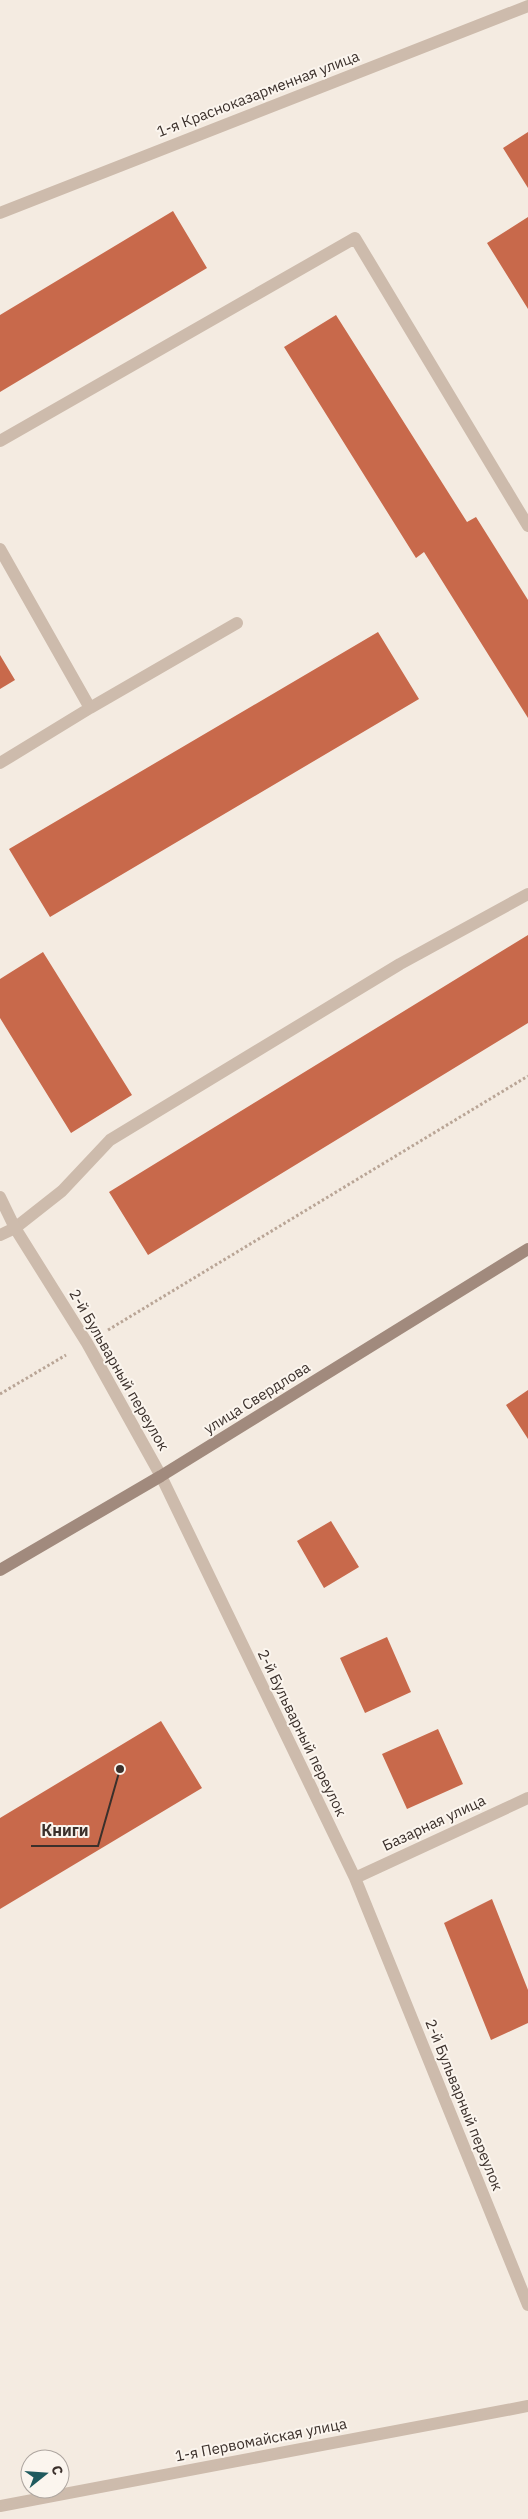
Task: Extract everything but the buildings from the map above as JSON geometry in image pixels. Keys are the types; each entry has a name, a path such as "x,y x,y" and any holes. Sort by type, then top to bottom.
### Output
{"main road":[{"name":"улица Свердлова","path":"0,1570 161,1476 528,1249"}],"street":[{"name":"1-я Красноказарменная улица","path":"0,213 528,6"},
{"path":"0,441 355,238 528,526"},
{"path":"0,549 90,708"},
{"path":"0,763 90,708 237,623"},
{"path":"0,1235 15,1228 62,1191 110,1140 400,964 528,894"},
{"name":"2-й Бульварный переулок","path":"0,1198 15,1228 87,1343 161,1476 354,1878 528,2305"},
{"name":"Базарная улица","path":"354,1878 528,1798"},
{"name":"1-я Первомайская улица","path":"0,2506 528,2406"}],"path":[{"path":"0,1394 528,1076"}],"place":[{"name":"Книги","path":"120,1769"}]}
